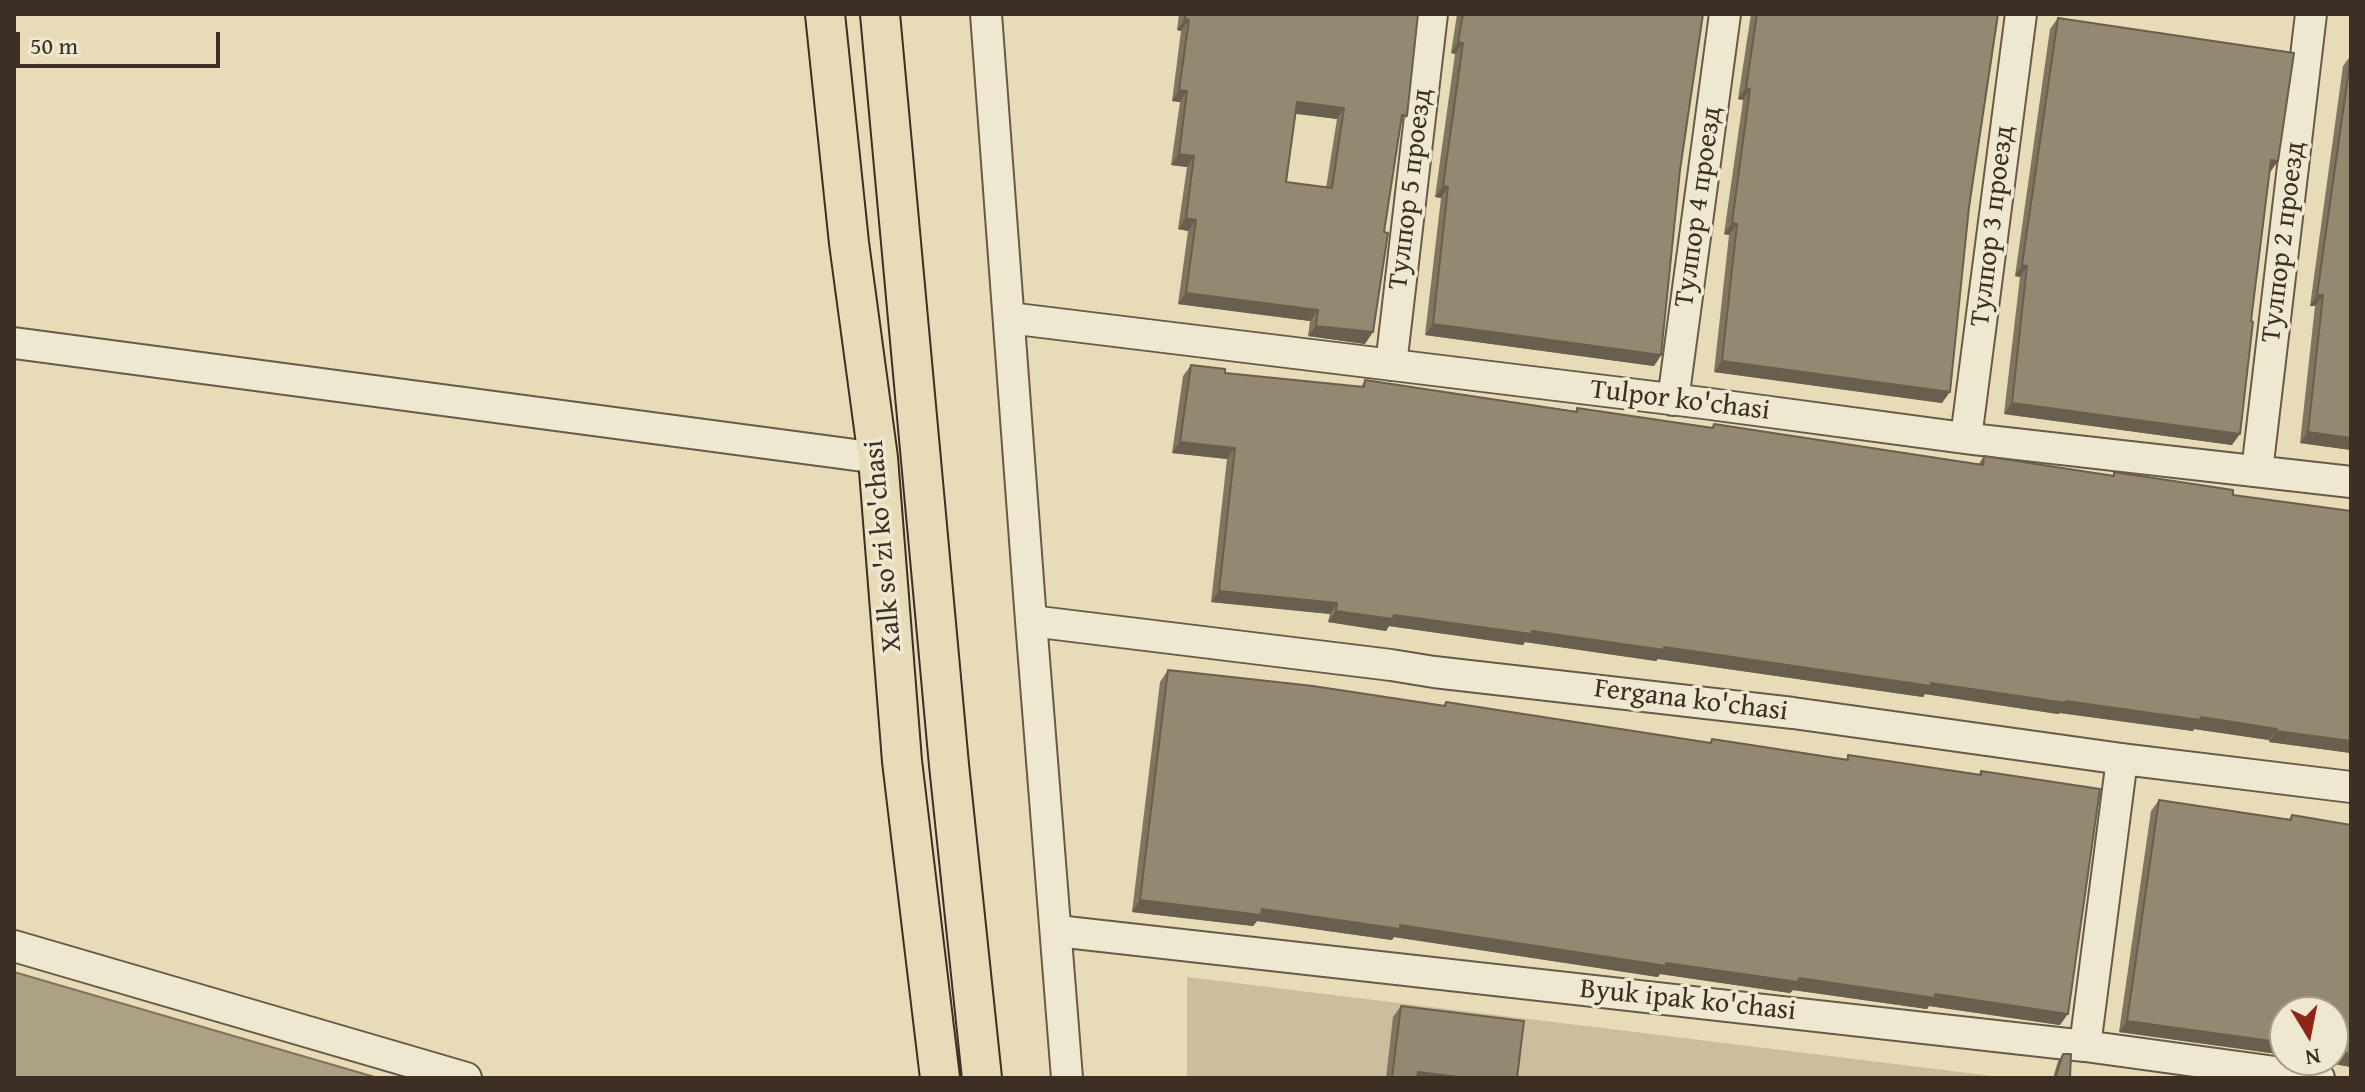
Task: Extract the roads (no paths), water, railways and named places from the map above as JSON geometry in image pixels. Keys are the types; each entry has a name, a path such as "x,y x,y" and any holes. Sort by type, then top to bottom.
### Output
{"main road":[{"name":"Xalk so'zi ko'chasi","path":"825,14 849,243 878,458 902,761 940,1078"},
{"name":"Xalk so'zi ko'chasi","path":"880,14 949,765 982,1078"}],"street":[{"path":"986,14 1067,1078"},
{"name":"Тулпор 5 проезд","path":"1391,365 1432,14"},
{"name":"Тулпор 4 проезд","path":"1673,400 1725,14"},
{"name":"Тулпор 3 проезд","path":"1966,438 2021,14"},
{"name":"Тулпор 2 проезд","path":"2257,471 2311,14"},
{"name":"Tulpor ko'chasi","path":"1009,318 1966,438 2351,482"},
{"path":"14,343 878,458"},
{"name":"Fergana ko'chasi","path":"1031,621 1793,713 2351,787"},
{"path":"2085,1046 2122,759"},
{"name":"Byuk ipak ko'chasi","path":"1057,931 2085,1046 2319,1078"},
{"path":"14,946 466,1078"}]}
